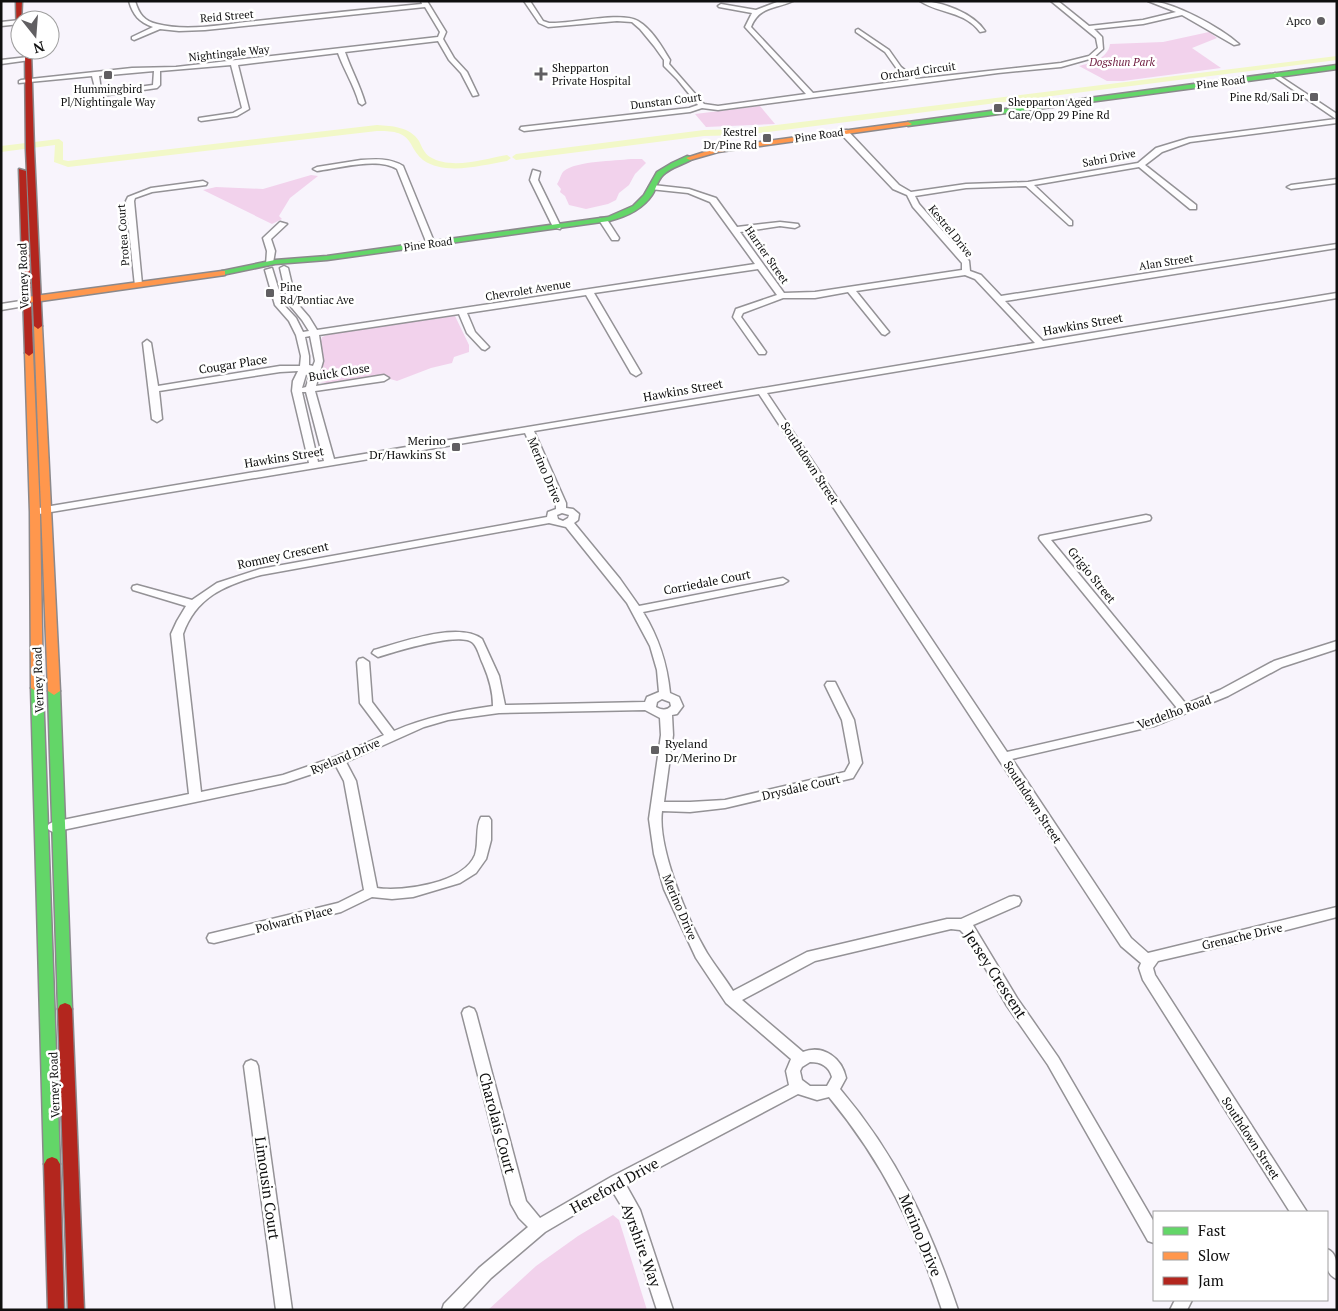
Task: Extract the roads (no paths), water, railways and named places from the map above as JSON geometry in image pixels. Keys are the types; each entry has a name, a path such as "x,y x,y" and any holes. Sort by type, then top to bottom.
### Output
{"street":[{"name":"Reid Street","path":"132,1 135,13 141,20 158,27 184,29 425,3"},
{"path":"527,1 541,22 548,25 622,20 635,21 661,50 667,60 666,65 671,67 685,88 702,106"},
{"path":"721,6 755,12 765,7 790,1"},
{"path":"923,1 970,18 980,26 982,31"},
{"name":"Orchard Circuit","path":"811,96 998,71 1061,65 1091,57 1101,48 1099,37 1054,1"},
{"path":"1152,1 1191,16 1236,44"},
{"path":"425,3 443,32 440,39 451,59 464,72 475,95"},
{"path":"755,12 748,27 811,96"},
{"path":"1090,28 1143,22 1182,13"},
{"path":"134,38 158,27"},
{"path":"858,31 887,51 899,68 915,82"},
{"name":"Nightingale Way","path":"25,82 95,74 234,63 440,39"},
{"path":"341,51 346,66 357,84 362,103"},
{"name":"Verney Road","path":"23,60 56,1310"},
{"path":"201,119 235,115 246,109 234,63"},
{"name":"Pine Road","path":"268,267 603,220 631,211 647,197 658,175 670,167 698,154 735,146 1337,67"},
{"path":"95,74 98,92 106,93 154,87 157,84 157,69"},
{"path":"1275,75 1337,117"},
{"name":"Dunstan Court","path":"524,130 690,110 702,106 718,108 811,96"},
{"name":"Sabri Drive","path":"910,194 966,186 1028,184 1140,165 1159,150 1189,140 1337,120"},
{"name":"Kestrel Drive","path":"844,132 896,187 910,194 916,205 966,263 966,272 978,277 1041,344"},
{"path":"317,169 377,161 397,165 431,244"},
{"path":"1140,165 1193,207"},
{"path":"536,172 534,180 556,227"},
{"path":"1291,187 1337,180"},
{"name":"Protea Court","path":"138,284 130,201 132,197 151,190 203,183"},
{"path":"1028,184 1069,223"},
{"name":"Harrier Street","path":"653,187 689,190 713,200 782,296 815,295 966,272"},
{"path":"603,220 615,238"},
{"path":"283,224 267,238 271,251 283,265 292,303 306,319 314,334 319,356 310,389 330,462"},
{"path":"735,230 780,224 795,226"},
{"name":"Alan Street","path":"999,300 1337,246"},
{"path":"271,251 268,267 279,305 293,320 300,335 305,356 304,368 298,381 297,391 314,465"},
{"name":"Chevrolet Avenue","path":"300,335 760,266"},
{"path":"1,307 30,300 268,267"},
{"path":"850,289 885,332"},
{"path":"589,292 636,373"},
{"name":"Hawkins Street","path":"34,512 1337,295"},
{"path":"762,352 737,318 739,311 782,296"},
{"name":"Verney Road","path":"30,300 47,510 76,1310"},
{"path":"462,311 471,334 485,347"},
{"path":"147,343 157,419"},
{"name":"Cougar Place","path":"154,388 280,369 317,368"},
{"name":"Buick Close","path":"297,391 384,378"},
{"name":"Southdown Street","path":"762,390 1126,942 1148,961 1146,968 1148,976 1298,1211"},
{"name":"Merino Drive","path":"528,429 560,503 561,510 572,512 575,516 568,523"},
{"path":"561,510 554,512 552,519 556,523 568,523 637,610 659,655 665,695"},
{"name":"Grigio Street","path":"1146,518 1044,538 1184,709"},
{"name":"Romney Crescent","path":"196,798 177,639 180,623 193,604 209,591 233,579 260,572 552,519"},
{"name":"Corriedale Court","path":"637,610 783,581"},
{"path":"137,588 193,604"},
{"path":"378,653 445,637 463,636 474,638 480,644 493,672 498,689 499,709"},
{"name":"Verdelho Road","path":"1004,757 1150,723 1224,693 1278,664 1337,645"},
{"path":"363,662 366,703 391,736"},
{"name":"Drysdale Court","path":"656,806 690,807 725,804 849,775 856,763 848,720 831,685"},
{"path":"665,695 675,700 677,706 673,711 666,714 653,711 649,706 653,698 665,695"},
{"name":"Ryeland Drive","path":"42,829 285,779 339,760 420,724 448,716 499,709 649,706"},
{"name":"Merino Drive","path":"666,714 667,735 656,806 656,830 660,854 671,889 701,954 731,999 801,1059"},
{"path":"339,760 350,781 372,892"},
{"name":"Polwarth Place","path":"214,938 341,907 372,892 394,894 417,891 461,877 471,870 485,845 485,820"},
{"path":"964,924 1014,901"},
{"name":"Grenache Drive","path":"1148,961 1154,956 1236,938 1337,912"},
{"name":"Jersey Crescent","path":"731,999 812,956 956,922 964,924 973,934 1006,993 1053,1061 1153,1234"},
{"name":"Charolais Court","path":"469,1012 519,1204 539,1227"},
{"path":"808,1056 823,1057 835,1066 839,1078 832,1090 811,1094 798,1087 792,1075 793,1069 801,1059 808,1056"},
{"name":"Limousin Court","path":"251,1066 284,1310"},
{"name":"Hereford Drive","path":"450,1310 485,1273 539,1227 616,1182 798,1087"},
{"name":"Merino Drive","path":"832,1090 871,1140 900,1188 926,1240 950,1310"},
{"name":"Ayrshire Way","path":"616,1182 632,1210 665,1310"},
{"path":"1328,1258 1337,1272"}],"waterway":[{"path":"516,157 704,133 744,132 1337,58"},
{"path":"1,149 59,142 59,162 68,164 383,128 395,129 411,136 419,151 428,159 437,163 457,165 507,158"}],"place":[{"name":"Apco","path":"1321,21"},
{"name":"Shepparton Private Hospital","path":"541,74"},
{"name":"Hummingbird Pl/Nightingale Way","path":"108,75"},
{"name":"Pine Rd/Sali Dr","path":"1314,97"},
{"name":"Shepparton Aged Care/Opp 29 Pine Rd","path":"998,108"},
{"name":"Kestrel Dr/Pine Rd","path":"767,138"},
{"name":"Pine Rd/Pontiac Ave","path":"270,293"},
{"name":"Merino Dr/Hawkins St","path":"456,447"},
{"name":"Ryeland Dr/Merino Dr","path":"655,750"}],"park label":[{"name":"Dogshun Park","path":"1122,62"}]}
